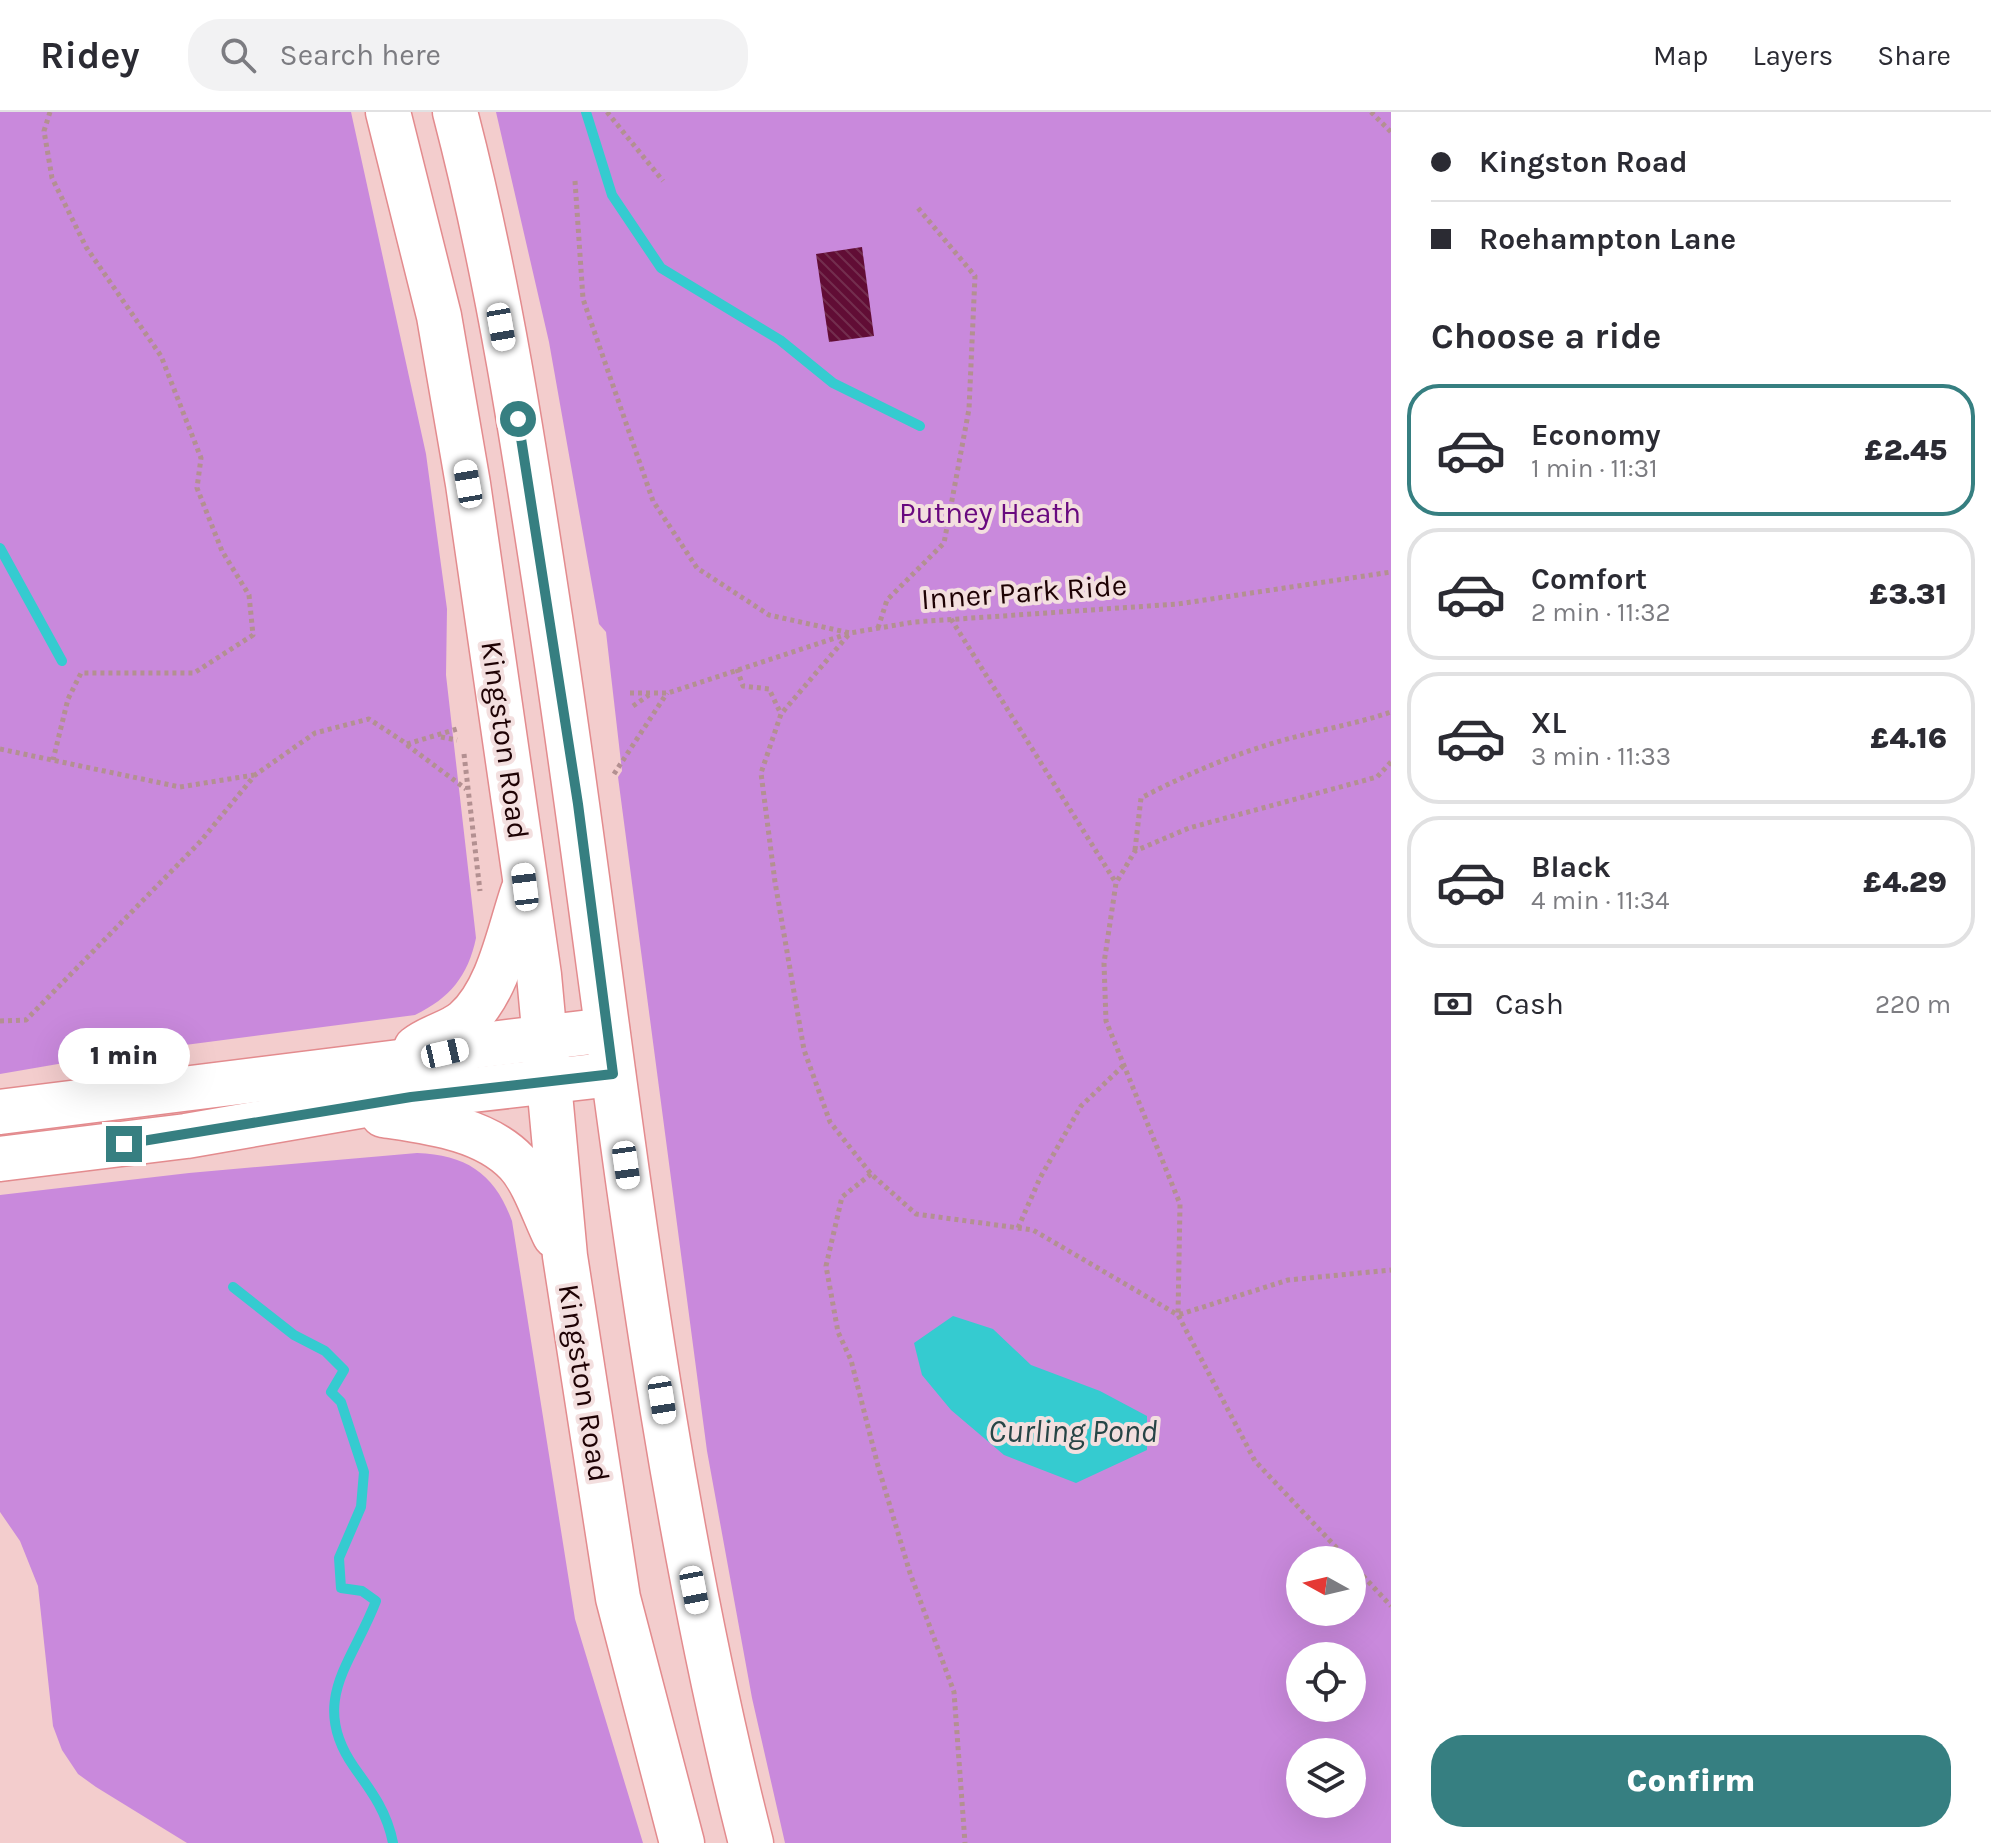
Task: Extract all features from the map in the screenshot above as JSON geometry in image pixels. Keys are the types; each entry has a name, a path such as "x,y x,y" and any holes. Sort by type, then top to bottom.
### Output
{"highway":[{"name":"Kingston Road","path":"388,112 439,316 468,484 550,1083 565,1256 618,1598 682,1843"},
{"name":"Kingston Road","path":"455,112 479,205 534,511 578,804 613,1074 683,1536 721,1725 751,1843"},
{"path":"399,1062 428,1038 464,1021 476,1008 493,977 525,887"},
{"path":"0,1112 399,1062 544,1036 607,1030"},
{"path":"0,1159 186,1136 411,1097 613,1074"},
{"path":"345,1109 425,1122 461,1131 496,1146 519,1165 565,1256"}],"path":[{"path":"50,112 44,131 52,178 86,247 161,356 201,458 197,488 222,551 249,595 253,635 194,673 81,673 68,699 53,760"},
{"path":"607,112 663,181"},
{"path":"1371,112 1391,132"},
{"path":"575,181 583,299 653,501 697,568 769,615 850,633 781,714 761,773 775,882 804,1050 830,1122 871,1174 916,1214 1033,1230 1178,1315 1288,1280 1391,1270"},
{"path":"878,628 887,600 944,543 969,409 975,276 918,208"},
{"name":"Inner Park Ride","path":"630,693 668,693 850,633 878,628 951,619 1178,604 1391,572"},
{"path":"951,619 1116,883"},
{"path":"737,669 743,686 769,689 781,714"},
{"path":"614,774 668,693"},
{"path":"633,706 650,694"},
{"path":"1335,1546 1255,1461 1178,1315 1180,1204 1106,1021 1104,963 1116,883 1135,851 1141,798 1195,770 1285,739 1353,725 1391,712"},
{"path":"0,1021 26,1020 200,842 255,775 315,733 369,719 466,789"},
{"path":"407,744 440,737 457,729"},
{"path":"440,737 457,740"},
{"path":"0,749 180,787 255,775"},
{"path":"1135,851 1189,828 1377,777 1391,762"},
{"path":"1018,1228 1040,1178 1081,1106 1124,1065"},
{"path":"871,1174 842,1197 826,1266 838,1332 851,1360 910,1573 954,1692 965,1843"},
{"path":"1366,1579 1391,1606"}],"green space":[{"path":"0,112 351,112 426,454 447,609 446,675 476,938 468,964 456,984 438,1001 415,1015 116,1054 0,1074"},
{"name":"Putney Heath","path":"496,112 1391,112 1391,1843 785,1843 752,1698 707,1451 618,777 622,771 606,632 599,624 549,342"},
{"path":"417,1153 451,1158 477,1170 497,1191 512,1221 575,1619 643,1843 187,1843 78,1774 62,1750 53,1726 38,1586 20,1541 0,1512 0,1195 189,1173"}],"water":[{"name":"Curling Pond","path":"953,1316 993,1329 1031,1365 1100,1391 1147,1416 1147,1450 1076,1483 1004,1455 951,1410 922,1375 914,1343"}],"building":[{"path":"862,247 874,336 829,342 816,254"}],"waterway":[{"path":"586,112 612,195 661,268 780,340 833,383 920,426"},
{"path":"0,548 62,661"},
{"path":"233,1287 294,1335 325,1351 344,1370 331,1392 341,1402 364,1472 361,1507 339,1558 341,1588 362,1591 376,1601 339,1682 335,1722 341,1743 383,1812 393,1843"}],"route":[{"path":"124,1144 411,1097 613,1074 578,804 518,419"}]}
